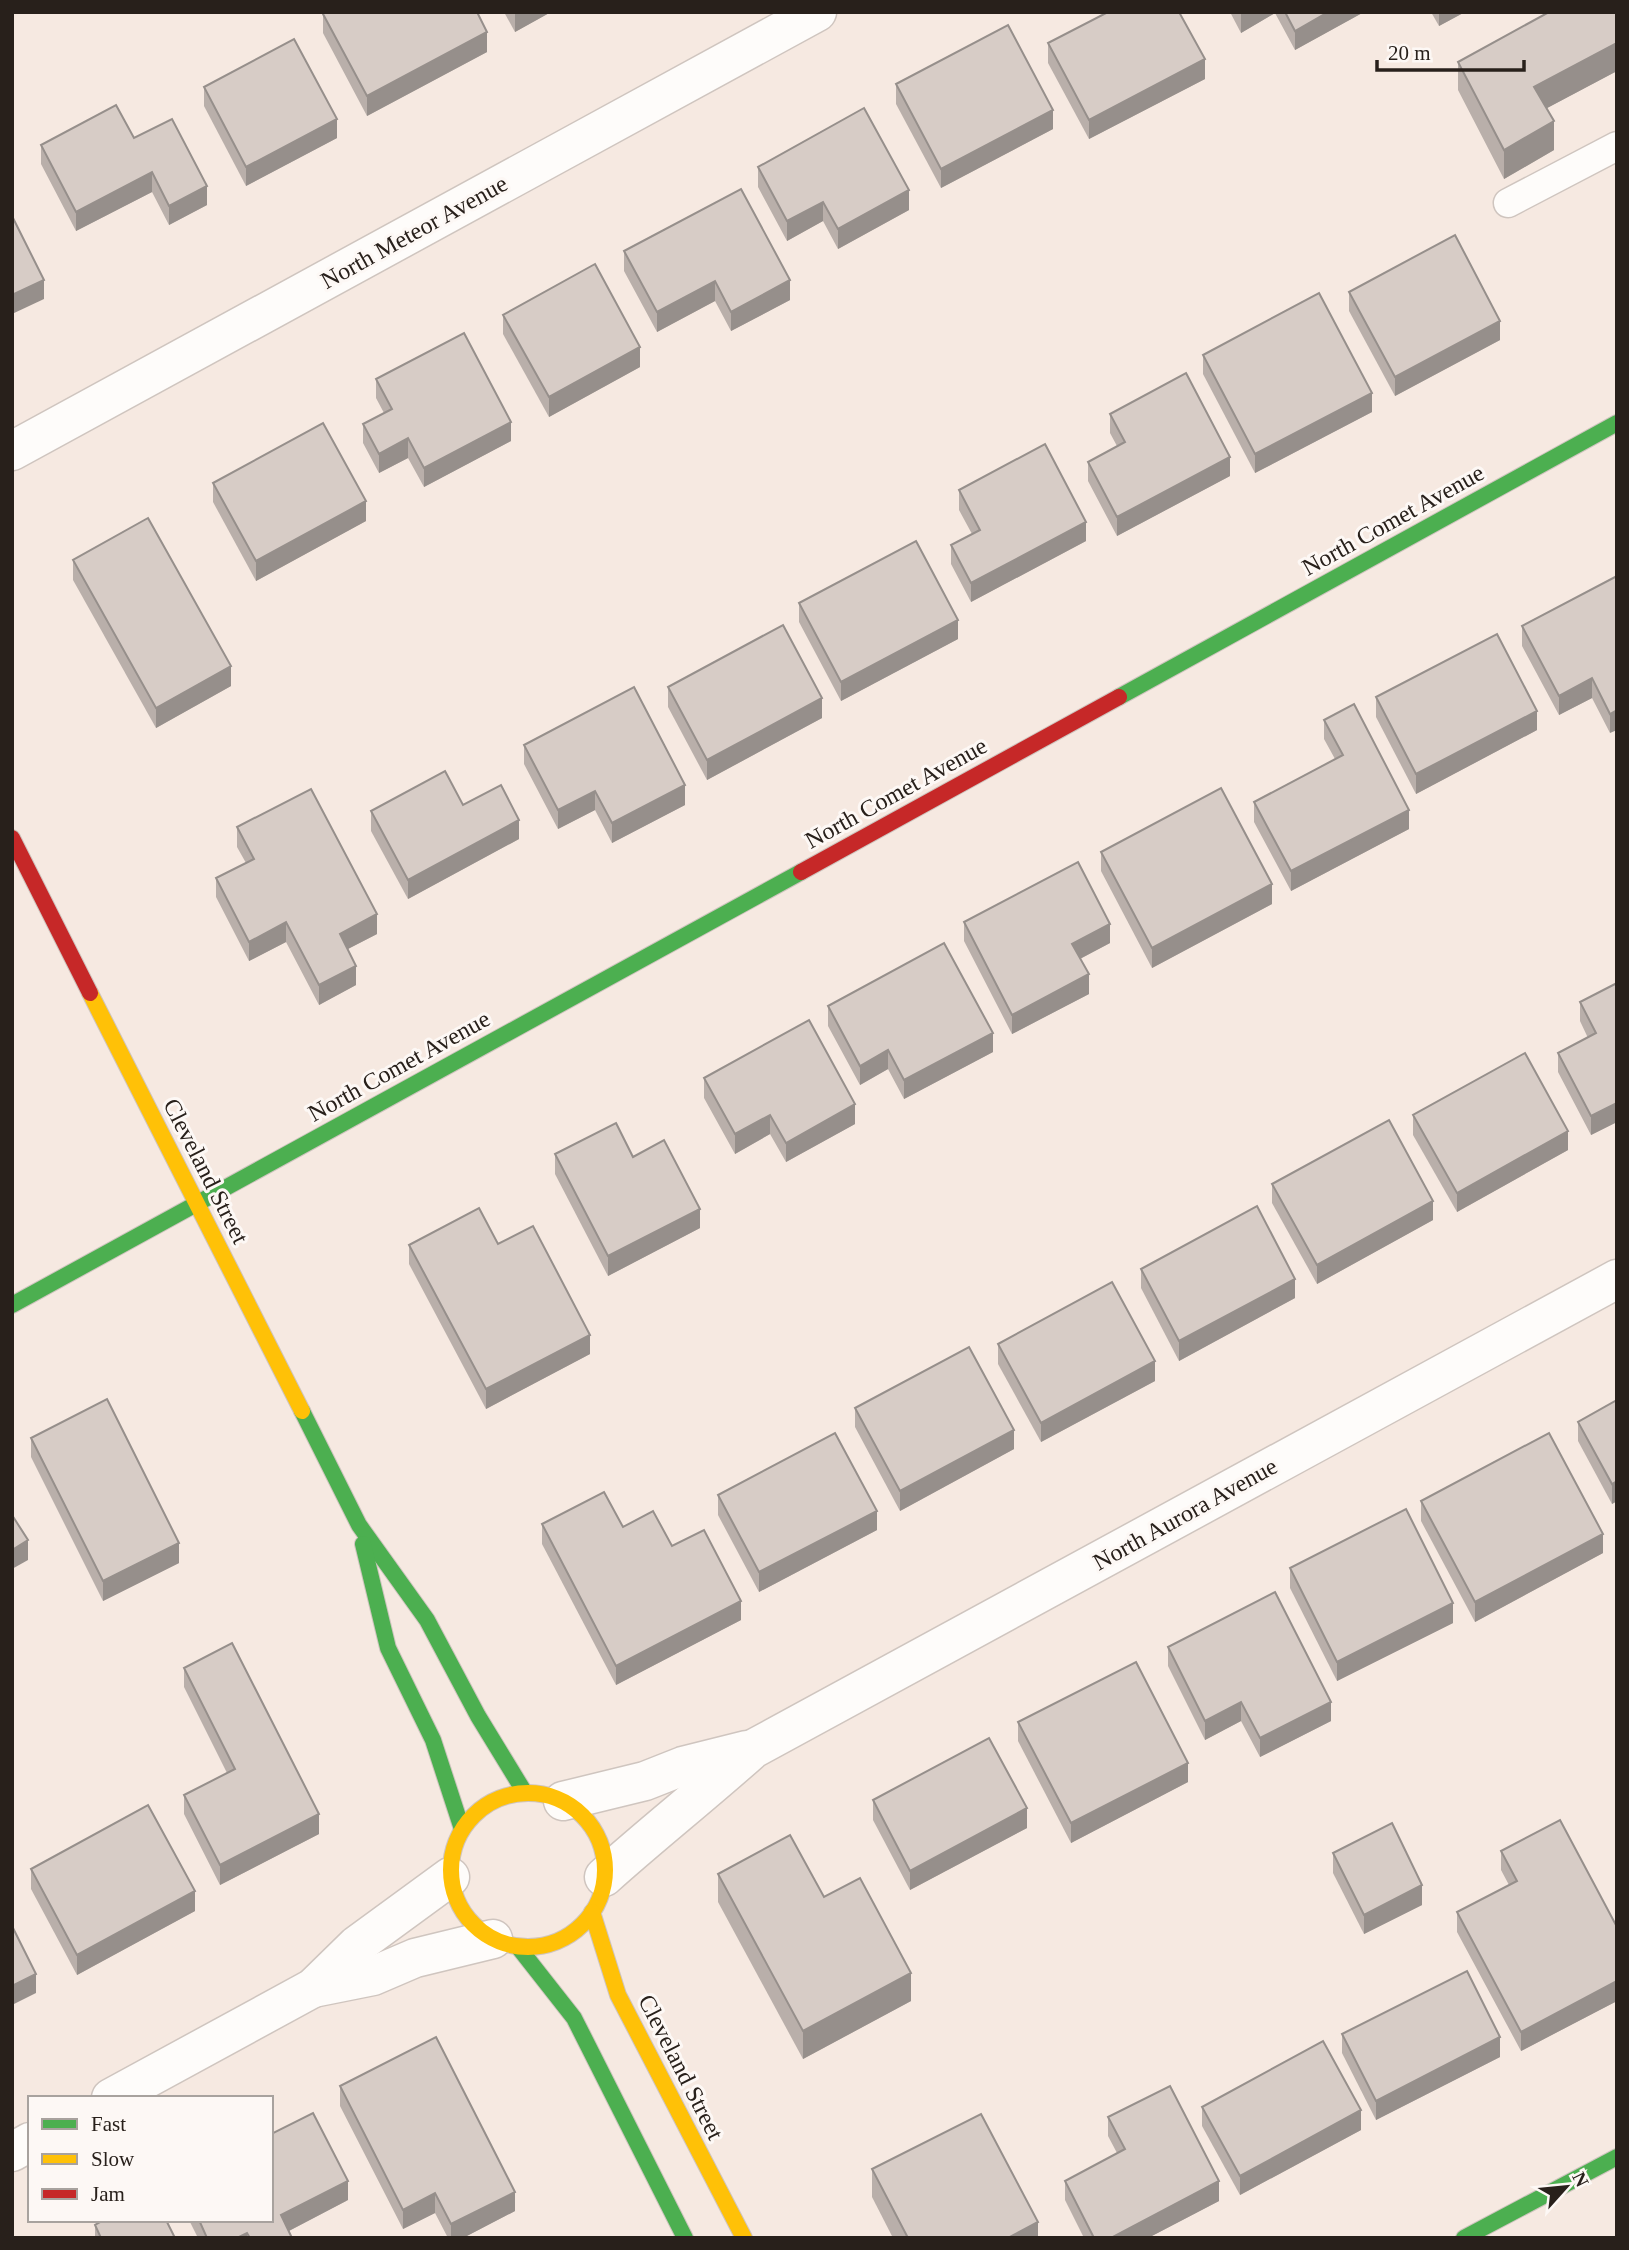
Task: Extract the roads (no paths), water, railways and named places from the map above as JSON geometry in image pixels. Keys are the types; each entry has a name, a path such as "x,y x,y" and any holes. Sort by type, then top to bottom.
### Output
{"street":[{"name":"North Meteor Avenue","path":"12,451 817,12"},
{"name":"North Comet Avenue","path":"12,1305 1616,424"},
{"name":"Cleveland Street","path":"12,838 359,1525 427,1620 478,1717 525,1793"},
{"name":"North Aurora Avenue","path":"598,1894 667,1821 699,1797 753,1749 1617,1279"},
{"name":"Cleveland Street","path":"359,1525 388,1648 433,1740 462,1829"},
{"name":"North Aurora Avenue","path":"563,1801 645,1782 684,1766 753,1749"},
{"path":"313,1988 373,1976 415,1958 506,1943 541,1946 561,1940 579,1928 598,1894 603,1856 596,1835 583,1816 563,1801 547,1795 525,1793 499,1798 477,1811 462,1829 452,1854 450,1877 458,1902 472,1923 506,1943 574,2018 685,2238"},
{"path":"115,2096 313,1988 357,1945 450,1877"},
{"name":"Cleveland Street","path":"598,1894 618,1995 744,2238"},
{"path":"12,2152 28,2143"},
{"path":"1464,2238 1617,2157"}],"lane":[{"path":"1508,203 1617,146"}]}
